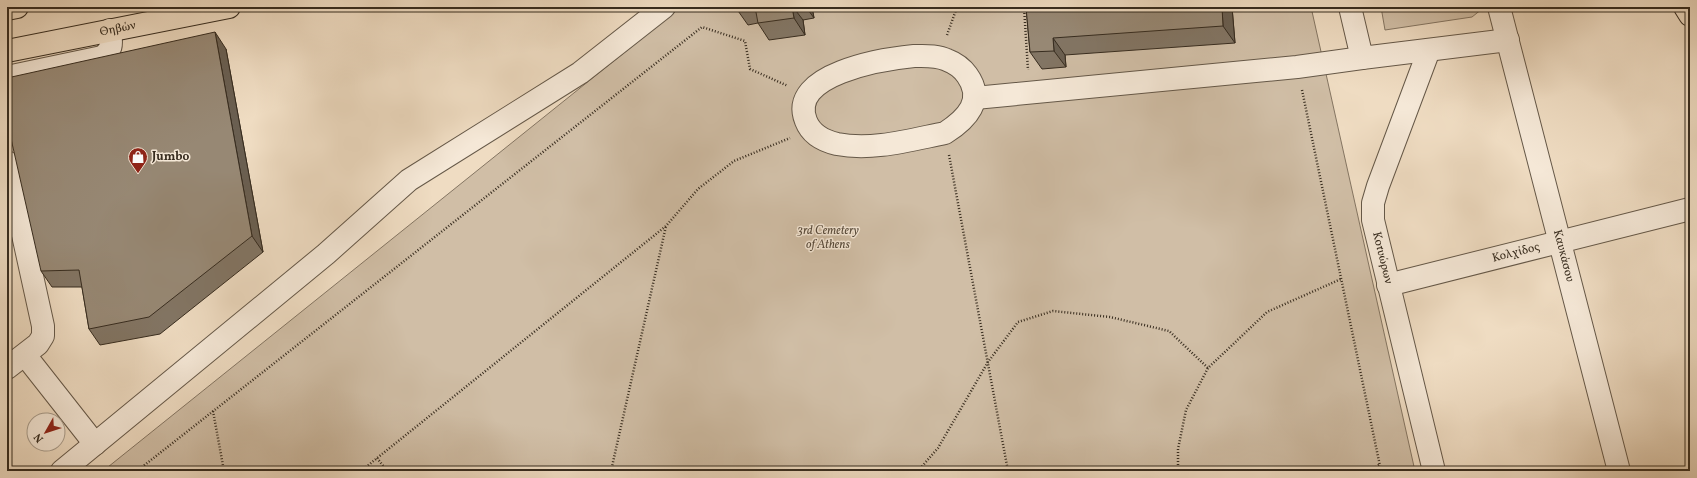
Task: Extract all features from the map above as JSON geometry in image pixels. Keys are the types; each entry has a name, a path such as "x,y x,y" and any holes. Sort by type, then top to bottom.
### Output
{"main road":[{"path":"7,9 17,7"},
{"name":"Θηβών","path":"7,50 229,7"},
{"path":"1685,7 1690,15"}],"street":[{"path":"62,471 326,254 409,180 580,73 664,7"},
{"path":"1350,7 1362,58"},
{"name":"Καυκάσου","path":"1499,7 1619,471"},
{"path":"7,77 102,57 109,52 112,45 110,30"},
{"path":"975,98 1297,67 1508,40"},
{"name":"Κοτυώρων","path":"1429,50 1380,179 1373,203 1373,220 1434,471"},
{"path":"914,56 939,57 957,64 965,72 974,88 975,98 969,112 960,122 945,132 897,144 856,145 823,140 810,129 804,114 807,94 821,82 857,67 882,60 914,56"},
{"path":"7,162 43,326 43,336 38,344 7,368"},
{"name":"Κολχίδος","path":"1388,285 1690,209"},
{"path":"25,355 95,444"}],"path":[{"path":"939,57 957,7"},
{"path":"1024,7 1028,75"},
{"path":"137,471 702,27 745,41 750,70 807,94"},
{"path":"1297,67 1381,471"},
{"path":"361,471 666,226 698,189 734,161 810,129"},
{"path":"945,132 1008,471"},
{"path":"611,471 666,226"},
{"path":"1178,471 1178,449 1186,410 1208,368 1267,312 1341,279"},
{"path":"918,471 938,448 988,362 1018,322 1053,311 1110,317 1169,331 1208,368"},
{"path":"213,411 224,471"},
{"path":"377,458 387,471"},
{"path":"1371,471 1380,464"}],"green space":[{"name":"3rd Cemetery of Athens","path":"681,7 1311,7 1415,471 103,471"},
{"path":"1381,7 1482,7 1482,9 1472,17 1385,30"}],"building":[{"path":"755,7 792,7 794,18 758,23"},
{"path":"1026,7 1222,7 1223,26 1053,38 1054,51 1030,52"},
{"name":"Jumbo","path":"215,32 252,236 149,317 89,329 79,270 41,271 7,121 7,78"}],"place":[{"name":"Jumbo","path":"138,174"}]}
